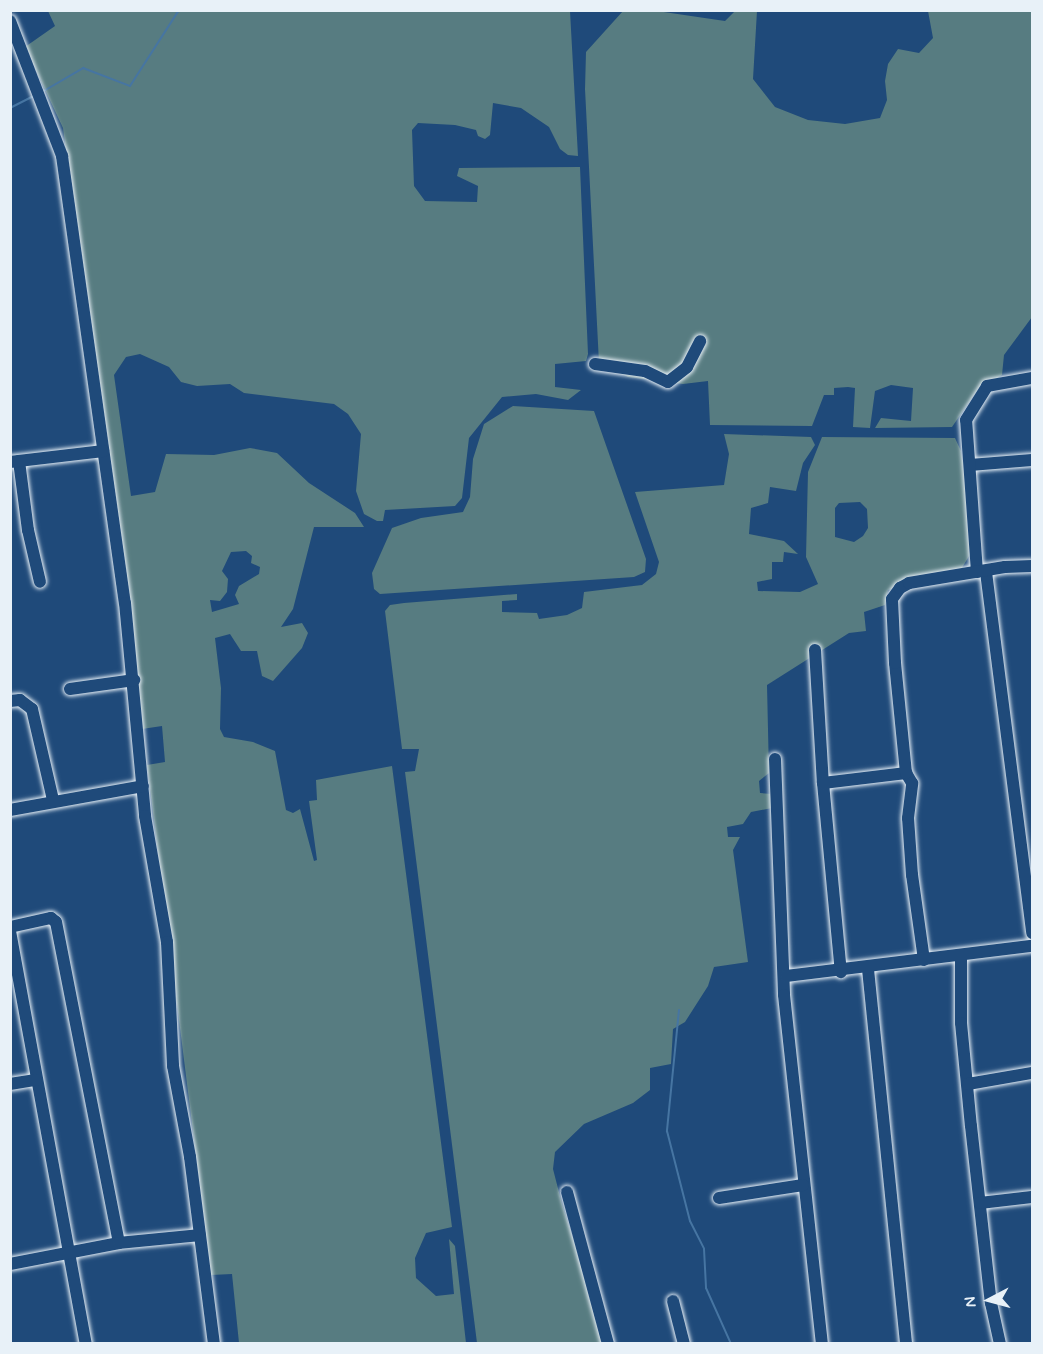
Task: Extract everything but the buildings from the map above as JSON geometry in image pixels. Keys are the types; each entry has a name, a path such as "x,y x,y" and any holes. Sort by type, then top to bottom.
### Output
{"street":[{"path":"10,21 62,156 134,680 148,837 167,942 173,1066 200,1234 214,1344"},
{"path":"595,364 645,371 668,382 687,367 700,341"},
{"path":"1032,378 994,384 978,396 966,420 982,572 1032,933"},
{"path":"40,582 15,462 103,451"},
{"path":"970,465 1032,460"},
{"path":"924,960 908,819 912,783 906,773 892,599 900,588 909,583 1032,566"},
{"path":"815,650 823,783 841,972"},
{"path":"70,689 134,680"},
{"path":"10,701 20,700 32,709 53,800"},
{"path":"775,759 786,976 784,995 822,1344"},
{"path":"823,783 906,773"},
{"path":"10,810 53,800 143,786"},
{"path":"86,1344 66,1253 10,929 51,918 56,922 119,1243"},
{"path":"786,976 868,969 1032,946"},
{"path":"961,955 960,1007 991,1303 1000,1344"},
{"path":"868,969 906,1344"},
{"path":"968,1084 1032,1073"},
{"path":"10,1084 36,1080"},
{"path":"719,1198 803,1185"},
{"path":"567,1192 608,1344"},
{"path":"980,1203 1032,1197"},
{"path":"10,1264 119,1243 200,1234"},
{"path":"673,1301 684,1344"}],"green space":[{"path":"48,11 570,11 578,156 568,155 560,149 549,127 521,108 493,103 490,135 485,139 478,136 476,130 455,125 418,123 412,130 414,186 425,201 477,202 478,186 457,176 459,168 580,167 588,354 586,361 555,364 555,387 581,390 568,400 536,394 502,397 469,438 462,498 455,506 385,510 383,521 377,521 364,514 356,491 361,434 348,414 334,404 244,393 230,384 197,386 181,382 169,367 140,354 126,357 114,375 131,496 155,492 166,454 214,455 250,448 277,453 309,483 355,513 364,527 314,527 293,609 281,627 302,623 308,633 302,648 273,681 262,676 257,651 241,651 230,634 215,638 221,688 220,729 224,737 253,742 275,751 286,810 293,813 300,809 314,861 317,860 309,801 317,800 316,780 392,766 452,1227 426,1233 415,1258 416,1278 436,1296 454,1294 449,1239 455,1246 466,1343 239,1343 232,1274 211,1275 147,765 165,762 162,726 142,729 63,128 25,47 55,26","holes":["246,551 252,556 251,563 260,567 259,574 239,586 235,595 239,604 212,612 210,600 220,601 227,592 228,579 222,571 231,552"]},
{"path":"623,11 657,11 725,21 735,11 757,11 753,79 775,107 808,120 845,124 880,118 887,100 885,81 888,64 898,49 919,53 933,38 928,11 1032,11 1032,317 1004,355 1002,375 978,389 952,427 875,428 881,418 911,421 913,388 891,385 875,391 870,428 853,427 855,388 848,387 834,388 834,395 824,395 812,426 710,425 708,381 683,384 628,377 599,363 585,89 586,52"},
{"path":"513,406 594,411 646,559 645,572 634,577 380,594 374,589 372,573 392,528 421,518 463,512 470,497 473,459 484,424"},
{"path":"724,434 811,437 815,445 803,463 796,491 770,487 768,503 751,508 749,534 784,541 798,554 784,552 783,562 772,562 772,579 757,582 758,591 800,592 818,584 806,557 808,472 822,437 955,438 961,451 965,475 971,553 960,571 888,590 885,605 864,612 866,631 849,633 767,685 769,773 759,781 760,793 772,794 772,808 751,812 743,824 727,827 728,837 740,837 733,850 748,962 714,967 708,986 685,1022 673,1029 671,1064 650,1068 650,1090 633,1103 584,1124 555,1152 553,1169 562,1204 606,1343 477,1343 405,772 415,771 419,749 402,749 385,611 390,605 404,603 517,594 517,600 502,601 502,612 537,613 539,619 567,615 582,608 584,592 642,585 656,574 659,562 635,492 724,485 729,454","holes":["860,502 867,509 868,528 863,536 854,542 835,537 835,508 839,503"]}],"waterway":[{"path":"42,92 83,68 130,86 179,10"},
{"path":"10,108 34,96"},
{"path":"679,1010 667,1131 690,1221 704,1249 706,1288 731,1344"}]}
